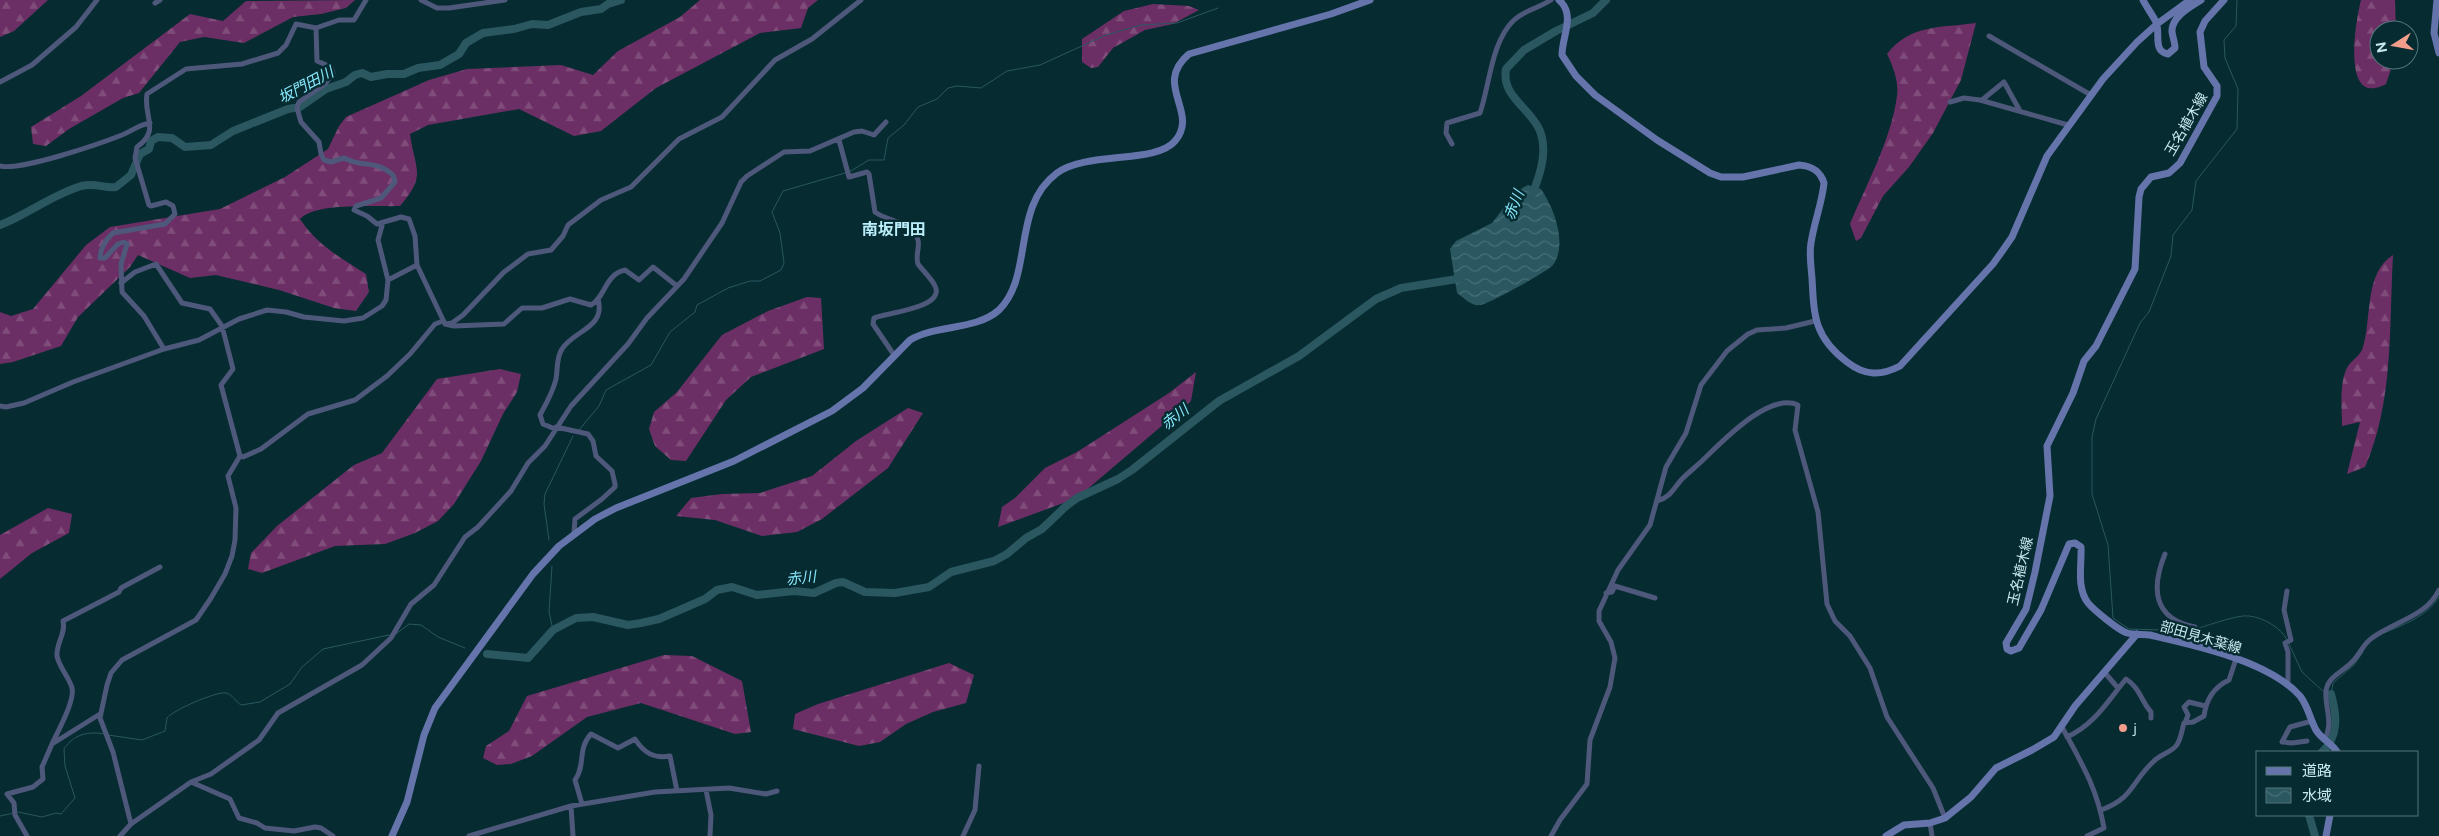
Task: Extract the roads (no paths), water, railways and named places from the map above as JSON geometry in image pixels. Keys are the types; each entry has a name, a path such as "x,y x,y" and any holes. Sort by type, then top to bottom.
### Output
{"street":[{"path":"0,82 32,65 76,27 97,0"},
{"path":"164,349 144,316 132,301 123,295 121,264 127,244 119,243 105,258 102,259 100,255 107,238 113,234 165,224 175,214 173,206 166,202 149,205 137,163 135,154 137,147 148,137 150,122 147,94 186,69 242,64 272,56 286,45 296,24 316,28 339,20 354,20 366,0"},
{"path":"421,0 429,6 443,8 505,0"},
{"path":"240,456 243,457 261,450 308,414 349,403 368,391 410,354 435,324 452,323 464,315 504,272 528,254 551,250 563,236 568,224 601,200 631,186 678,139 722,117 775,60 812,39 862,0"},
{"path":"392,836 407,802 426,729 441,697 533,574 574,533 616,508 743,457 832,411 863,388 894,355 919,335 934,330 977,322 1000,309 1013,288 1035,198 1055,175 1084,161 1158,151 1172,144 1178,138 1182,116 1175,89 1175,73 1177,65 1189,54 1305,22 1370,0"},
{"path":"1452,144 1446,133 1447,123 1480,113 1502,39 1513,21 1525,12 1551,0"},
{"path":"1559,0 1566,8 1568,19 1562,55 1576,76 1595,95 1698,167 1721,177 1732,178 1798,165 1808,166 1817,170 1824,183 1810,244 1815,321 1827,343 1855,368 1863,372 1880,374 1900,366 1998,257 2012,236 2047,156 2068,124 2124,55 2157,24 2190,0"},
{"path":"2143,0 2157,24 2160,50 2163,53 2172,53 2176,46 2172,31 2173,24 2185,10 2201,0"},
{"name":"玉名植木線","path":"2137,634 2127,633 2088,603 2080,586 2081,547 2072,543 2069,544 2041,610 2019,648 2011,651 2007,649 2006,643 2026,609 2035,572 2050,496 2047,446 2073,392 2084,361 2096,346 2135,269 2141,189 2151,177 2169,173 2180,163 2218,96 2217,86 2204,67 2200,32 2205,21 2224,0"},
{"path":"2437,0 2434,33 2439,53"},
{"path":"316,28 317,61 331,67 333,73 325,84 299,102 297,108 301,122 319,142 323,159 331,162 344,158 352,163 374,164 393,175 395,182 381,198 353,208 367,216 374,223 401,217 409,219 415,236 417,265 444,323 454,326 498,325 509,322 522,308 542,308 570,299 591,305 598,299 605,285 618,273 626,270 639,280 653,267 677,286"},
{"path":"1989,36 2091,95"},
{"path":"1982,100 2004,82 2020,111"},
{"path":"1950,102 1964,98 1982,100 2068,124"},
{"path":"0,166 27,163 90,147 124,134 138,125 150,122"},
{"path":"120,836 131,824 191,782 211,774 232,761 259,740 278,713 362,665 394,634 411,604 436,582 445,564 465,537 478,527 511,491 528,463 545,446 571,406 677,286 722,223 741,182 747,176 784,152 810,151 861,131 874,135 886,122"},
{"path":"838,140 849,177 866,172 870,179 875,212 904,224 914,234 919,243 918,264 935,285 937,291 935,297 920,307 874,318 873,324 894,355"},
{"path":"0,406 6,407 24,403 73,382 164,349 199,340 222,326 267,310 286,312 304,317 344,321 363,318 382,306 386,300 388,280 378,240 383,222"},
{"path":"121,283 135,272 156,264 182,303 210,309 222,326 233,369 221,385 240,456 228,476 235,495 236,516 232,556 225,574 201,616 129,655 117,664 107,685 100,714 131,824"},
{"path":"388,280 417,265"},
{"path":"574,533 575,519 602,499 614,487 612,472 596,456 591,437 543,424 540,415 555,381 559,354 563,347 597,319 600,305 598,299"},
{"path":"1551,836 1560,820 1587,784 1590,740 1610,687 1615,658 1610,642 1598,618 1606,593 1618,570 1650,525 1666,467 1686,433 1701,385 1739,340 1757,330 1786,328 1815,321"},
{"path":"1657,501 1667,498 1681,480 1728,435 1749,418 1761,411 1789,402 1798,405 1795,430 1818,512 1827,604 1835,620 1850,636 1870,668 1887,717 1933,788 1945,818"},
{"path":"2165,554 2157,573 2158,599 2161,606 2178,621 2197,630 2200,646"},
{"path":"27,836 15,815 14,803 7,794 38,785 43,779 42,767 72,698 72,689 57,656 58,645 64,628 62,621 119,592 121,588 160,567"},
{"path":"1606,593 1612,592 1615,586 1655,598"},
{"path":"2327,742 2330,720 2326,693 2331,679 2352,662 2370,639 2406,621 2433,601 2439,590"},
{"path":"2286,684 2288,681 2287,641 2291,640 2284,610 2287,591"},
{"path":"1886,836 1904,825 1930,823 1945,818 1971,797 1996,768 2046,742 2062,727 2075,706 2137,634"},
{"name":"部田見木葉線","path":"2137,634 2200,646 2236,659 2286,684 2306,705 2316,731 2336,751"},
{"path":"2185,723 2204,716 2206,702 2221,684 2229,680 2236,659"},
{"path":"2105,673 2118,688"},
{"path":"2067,737 2083,730 2093,721 2126,679 2134,684 2151,712 2151,718"},
{"path":"2100,810 2114,805 2127,796 2137,778 2153,761 2176,746 2188,715 2184,707 2189,702 2205,706"},
{"path":"52,744 100,714"},
{"path":"2307,740 2292,743 2282,742 2290,726 2312,720"},
{"path":"2062,727 2090,779 2100,810 2104,828 2087,836"},
{"path":"582,804 575,780 581,768 580,758 587,739 591,734 618,748 635,739 641,748 653,756 660,758 670,756 677,791"},
{"path":"963,836 975,810 979,766"},
{"path":"191,782 230,799 237,816 241,820 258,823 265,828 294,831 321,828 333,836"},
{"path":"469,836 571,806 655,792 729,788 766,794 777,791"},
{"path":"706,790 711,815 710,836"},
{"path":"571,806 572,836"},
{"path":"2326,836 2330,816"},
{"path":"1930,823 1932,836"}],"water":[{"path":"1528,185 1541,189 1558,226 1559,247 1553,265 1518,287 1494,299 1480,305 1471,303 1457,293 1450,249 1456,241 1492,223 1517,191"}],"waterway":[{"name":"坂門田川","path":"0,225 60,194 81,186 116,187 131,175 140,154 149,149 151,141 158,137 172,138 185,147 211,145 233,131 288,109 300,107 326,89 346,82 355,75 362,73 371,77 387,74 404,74 418,68 440,65 459,54 466,43 483,33 514,29 532,24 548,25 581,12 601,9 608,4 621,0"},
{"name":"赤川","path":"1532,195 1542,163 1542,139 1536,123 1512,95 1506,79 1506,69 1524,50 1556,31 1593,13 1606,0"},
{"path":"2195,630 2129,629 2113,618 2108,545 2092,494 2092,437 2096,419 2140,323 2149,312 2171,256 2173,235 2192,210 2196,181 2237,129 2238,89 2225,58 2224,40 2236,26 2237,0"},
{"path":"849,172 869,160 884,160 888,138 904,125 918,107 937,99 948,88 957,86 981,88 1007,71 1040,65 1106,35 1141,25 1177,23 1218,8"},
{"path":"579,430 599,406 606,390 651,365 670,332 695,312 697,305 728,288 750,281 760,281 781,270 784,263 780,233 772,212 783,191 845,173"},
{"name":"赤川","path":"487,654 528,658 553,630 576,618 593,617 628,625 641,623 659,619 705,599 717,590 732,587 757,595 794,591 814,593 836,583 843,582 865,592 895,593 929,587 951,572 994,561 1007,554 1026,538 1042,529 1077,498 1118,479 1132,470 1219,401 1299,356 1376,299 1401,288 1457,279 1463,276"},
{"path":"549,540 544,504 545,494 573,436"},
{"path":"552,566 549,612 553,630"},
{"path":"2384,633 2422,615 2439,597"},
{"path":"2199,628 2232,618 2249,616 2260,618 2271,624 2281,631 2287,640"},
{"path":"396,634 409,624 421,625 438,637 465,648"},
{"path":"108,735 142,740 165,731 167,718 177,710 221,693 230,695 241,705 260,702 290,684 302,667 323,649 389,635"},
{"path":"2289,644 2302,672 2324,692"},
{"path":"2328,694 2331,694 2333,683 2354,665 2363,652"},
{"path":"2323,751 2328,746 2334,733 2335,710 2331,694"},
{"path":"18,812 42,817 56,813 61,814 75,798 65,766 64,749 72,740 87,733 105,734"},
{"path":"0,816 14,813"},
{"path":"2309,816 2315,836"}],"place":[{"name":"j","path":"2123,728"}],"district":[{"name":"南坂門田","path":"894,229"}]}
